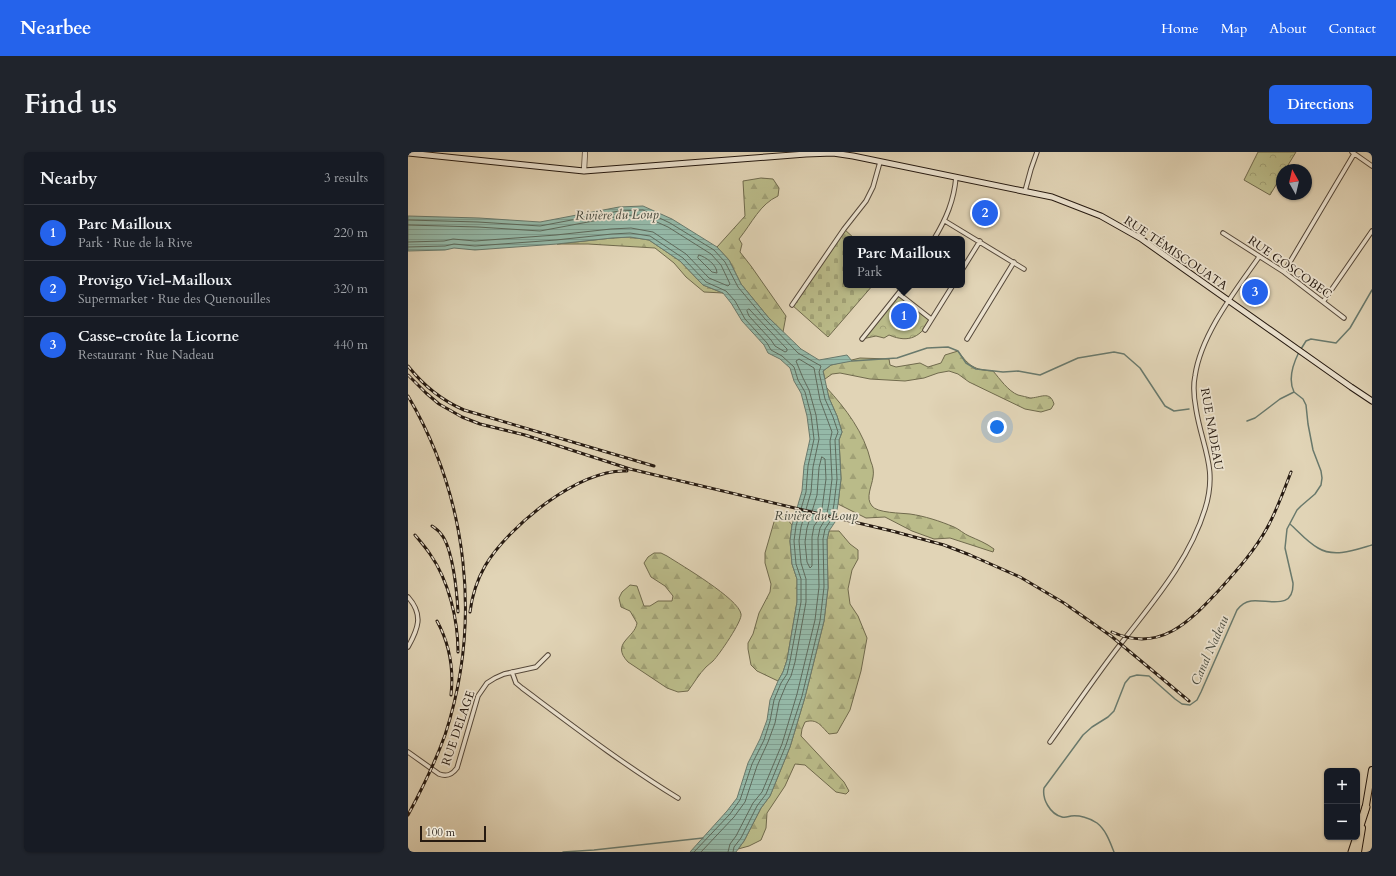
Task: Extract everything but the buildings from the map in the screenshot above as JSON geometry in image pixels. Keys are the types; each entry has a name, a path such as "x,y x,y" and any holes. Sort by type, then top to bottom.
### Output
{"highway":[{"path":"1358,852 1372,770"},
{"path":"1360,826 1366,807"},
{"path":"1352,852 1356,840"}],"main road":[{"name":"RUE TÉMISCOUATA","path":"408,153 584,171 833,153 1052,197 1101,216 1140,238 1372,402"}],"street":[{"path":"584,171 585,152"},
{"path":"1025,191 1030,170 1037,152"},
{"path":"1284,272 1353,153 1372,166"},
{"path":"792,305 844,229 866,201 873,187 880,162"},
{"path":"936,236 945,221 956,178"},
{"path":"945,221 1024,269"},
{"path":"1323,302 1372,231"},
{"name":"RUE GOSCOBEC","path":"1223,233 1284,272 1344,318"},
{"path":"965,265 980,241"},
{"name":"RUE NADEAU","path":"1050,742 1085,692 1174,574 1184,557 1205,510 1209,493 1209,456 1196,409 1194,390 1195,375 1201,354 1211,331 1229,300 1259,257"},
{"path":"967,339 1014,262"},
{"path":"862,340 903,288"},
{"path":"925,330 951,288"},
{"path":"899,294 931,319"},
{"path":"408,597 416,608 418,620 415,634 408,647"},
{"name":"RUE DELAGE","path":"408,752 439,774 450,775 454,773 457,768 478,696 482,690 491,681 504,674 536,667 548,655"},
{"path":"512,672 514,680 522,688 574,727 678,798"}],"green space":[{"path":"1258,152 1296,152 1289,164 1276,164 1276,185 1270,195 1244,180"},
{"path":"761,178 773,179 779,188 778,196 772,199 761,209 739,239 742,244 740,252 786,316 783,332 768,317 741,284 729,260 717,247 745,216 743,181"},
{"path":"844,229 852,236 843,236 843,288 870,288 828,337 792,305"},
{"path":"630,237 649,240 680,261 703,285 723,293 704,292 686,277 674,263 655,248 588,244 557,244"},
{"path":"899,294 931,319 923,330 914,337 903,339 889,335 884,338 876,336 862,339"},
{"path":"958,351 972,366 981,370 993,371 1014,393 1030,398 1047,396 1050,397 1054,404 1051,409 1041,412 1025,409 969,382 958,374 949,371 924,378 905,381 870,379 840,373 832,374 825,379 823,371 831,365 860,358 889,359 890,365 896,367 920,363 928,367 941,363 945,355"},
{"path":"826,387 859,431 868,451 873,471 869,496 872,506 879,510 926,517 943,523 956,528 988,545 994,549 993,552 950,538 934,539 912,531 885,517 866,518 838,504 841,479 839,440 842,432"},
{"path":"778,512 783,514 792,525 790,541 792,564 797,579 797,602 787,660 778,681 757,671 751,665 748,643 753,634 759,613 770,592 771,584 765,563 765,553"},
{"path":"829,531 839,531 850,544 858,550 858,559 852,570 848,589 850,604 858,616 867,638 861,671 850,710 837,733 829,734 816,722 809,721 805,722 801,736 844,782 849,791 846,794 836,792 805,765 795,764 785,786 767,813 766,828 761,840 749,846 738,849 744,841 761,808 770,796 790,747 805,697 824,621 828,588 827,540"},
{"path":"654,553 661,553 667,556 696,574 731,600 741,614 735,630 725,645 688,691 678,692 667,688 628,662 623,655 622,645 632,633 637,623 630,611 621,607 619,598 622,592 630,585 637,586 644,606 650,606 658,601 672,601 673,596 665,586 651,577 644,563 648,557"}],"water":[{"name":"Rivière du Loup","path":"643,206 672,219 717,247 729,260 741,284 768,317 801,349 819,360 847,355 852,361 831,365 823,371 829,398 842,432 839,440 841,479 838,504 835,522 829,531 827,540 828,588 824,621 805,697 790,747 770,796 761,808 744,841 736,852 690,852 737,798 748,763 760,739 767,720 770,700 787,660 797,602 797,579 792,564 790,541 792,525 802,491 804,466 810,439 807,416 801,393 794,381 790,368 780,359 768,353 764,345 742,321 723,293 703,285 680,261 649,240 630,237 475,250 454,248 445,250 408,251 408,216 479,218 540,222 619,207"}],"waterway":[{"path":"1301,349 1306,341 1311,339 1336,343 1350,328 1372,290"},
{"path":"852,361 897,358 927,348 948,347 958,351 966,363 976,369 1003,372 1018,371 1040,375 1078,358 1114,352 1124,354 1140,368 1165,406 1174,411 1189,409"},
{"path":"1294,392 1291,377 1299,352"},
{"path":"1247,421 1255,418 1280,399 1294,392"},
{"name":"Canal Nadeau","path":"1114,852 1105,833 1097,823 1084,817 1063,817 1054,813 1048,806 1044,797 1044,788 1083,735 1114,711 1125,683 1130,677 1137,675 1149,676 1182,704 1190,705 1197,700 1201,692 1237,610 1245,603 1251,601 1279,602 1289,597 1292,592 1293,583 1285,548 1287,529 1297,510 1315,494 1321,485 1322,478 1313,450 1306,405 1303,399 1294,392"},
{"path":"1290,524 1310,543 1324,551 1338,553 1372,545"},
{"path":"563,852 703,838"}],"railway":[{"path":"408,366 433,391 448,402 464,410 654,466"},
{"path":"408,375 439,404 462,417 480,424 525,435 630,469 892,531 944,545 970,555 1020,577 1064,603 1111,636 1189,701"},
{"path":"408,396 428,435 444,476 456,518 463,561 465,605 463,649 456,692 445,735 428,776 408,815"},
{"path":"470,612 475,588 485,566 510,534 527,518 567,489 588,479 608,473 627,471"},
{"path":"1112,632 1130,638 1145,639 1160,636 1174,630 1186,622 1234,574 1257,544 1274,514 1291,472"},
{"path":"432,526 441,534 449,549 454,571 458,612"},
{"path":"415,535 437,565 447,588 454,614 458,640 458,652"},
{"path":"437,621 445,639 450,657 452,675 451,695"}],"place":[{"name":"Provigo Viel-Mailloux","path":"985,213"},
{"name":"Casse-croûte la Licorne","path":"1255,292"},
{"name":"Parc Mailloux","path":"904,316"}]}
